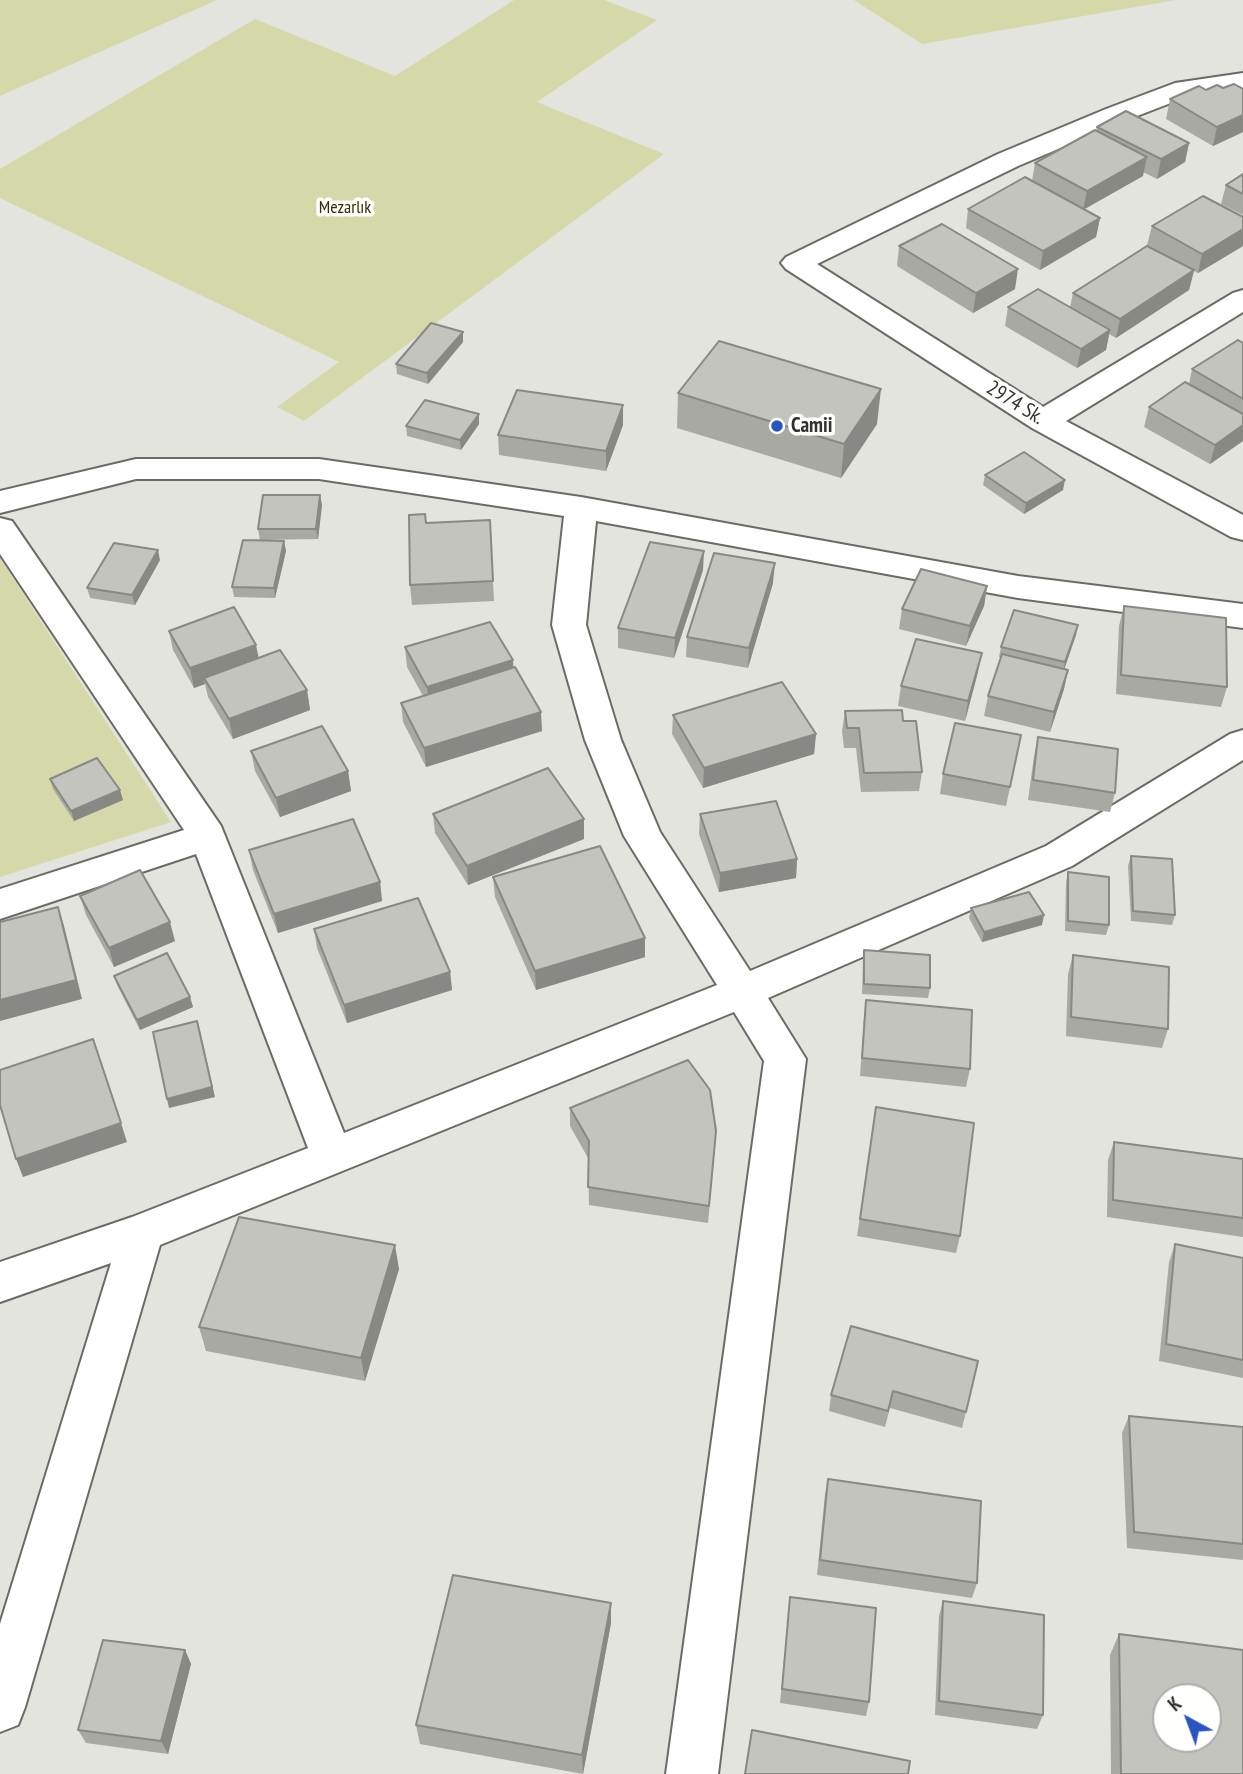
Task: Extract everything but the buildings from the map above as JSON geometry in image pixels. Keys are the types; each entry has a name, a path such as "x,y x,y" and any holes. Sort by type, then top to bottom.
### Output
{"street":[{"name":"2974 Sk.","path":"1243,80 1184,89 1115,115 1007,160 796,263 1043,421 1243,529"},
{"path":"1043,421 1243,299"},
{"path":"0,502 136,469 319,469 581,508 1018,587 1243,616"},
{"path":"581,508 569,625 603,740 643,836 785,1059 692,1774"},
{"path":"0,529 208,836 332,1156"},
{"path":"0,1282 142,1233 741,992 1059,856 1243,743"},
{"path":"0,904 208,836"},
{"path":"0,1707 142,1233"}],"green space":[{"path":"0,0 217,0 0,96"},
{"name":"Mezarlık","path":"514,0 604,0 657,20 537,102 664,154 304,421 277,407 339,362 0,198 0,169 255,19 395,76"},
{"path":"854,0 1176,0 922,44"},
{"path":"0,558 171,822 0,877"}],"place":[{"name":"Camii","path":"777,426"}]}
